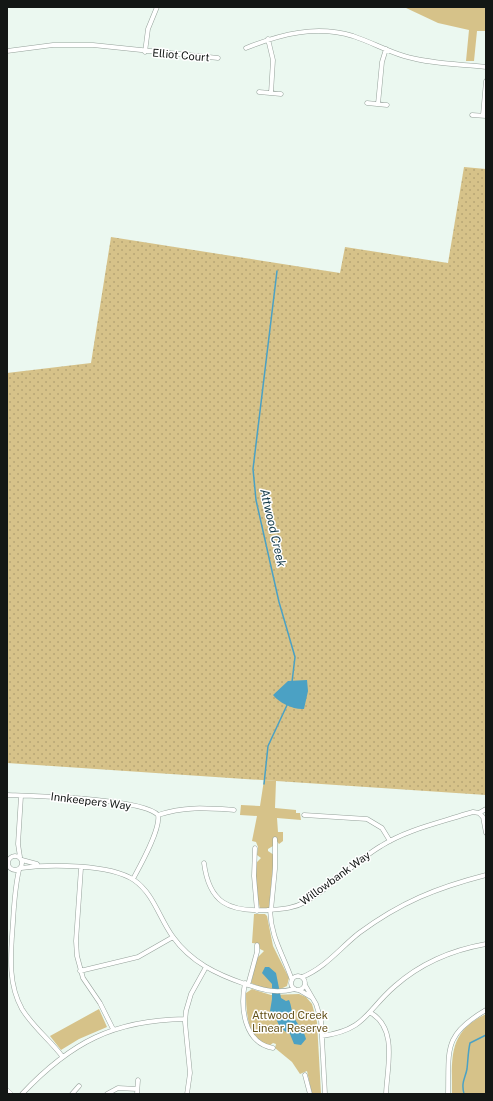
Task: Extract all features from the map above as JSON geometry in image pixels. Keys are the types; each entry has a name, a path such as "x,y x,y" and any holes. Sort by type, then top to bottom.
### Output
{"street":[{"path":"145,52 148,28 157,7"},
{"path":"246,48 268,39 292,33 333,32 352,36 404,56 433,62 486,67"},
{"path":"268,39 273,60 270,93"},
{"name":"Elliot Court","path":"7,51 71,45 93,45 145,52 218,58"},
{"path":"378,104 382,62 386,49"},
{"path":"472,115 484,116 486,80"},
{"path":"259,92 281,94"},
{"path":"367,103 387,105"},
{"name":"Innkeepers Way","path":"7,795 56,796 118,803 153,811 158,815"},
{"path":"21,796 18,844 21,859 20,869 15,884 10,963 13,986 16,997 28,1019 62,1056"},
{"path":"133,879 148,849 158,822 158,815 178,809 192,808 234,810"},
{"name":"Willowbank Way","path":"204,863 207,881 218,898 224,903 239,910 258,911 288,909 304,903 372,852 390,841 466,814 476,811 479,813 486,809"},
{"path":"479,813 482,817 486,834"},
{"path":"304,814 367,819 382,828 390,841"},
{"path":"275,839 275,869 270,910 271,926 276,944 287,967 292,982 297,990 311,998"},
{"path":"15,884 8,863 18,844"},
{"path":"255,848 254,876 258,911"},
{"path":"10,858 21,859 39,865 113,871 133,879 146,891 173,937 184,950 206,967 222,976 265,991 297,990 313,973 358,934 410,900 448,884 486,875"},
{"path":"10,868 20,869 39,865"},
{"path":"81,868 76,941 80,971 106,1012 113,1029"},
{"path":"80,971 138,957 173,937"},
{"path":"322,1036 336,1034 352,1028 371,1013 394,986 418,969 454,951 486,944"},
{"path":"257,945 257,952 242,999 246,1027 250,1034 261,1045 273,1048"},
{"path":"187,1094 190,1073 185,1019 191,994 206,967"},
{"path":"287,967 305,983 318,1011 322,1036 325,1094"},
{"path":"283,991 299,977 313,973"},
{"path":"448,1094 449,1056 453,1038 467,1021 486,1010"},
{"path":"371,1013 384,1024 388,1036 386,1094"},
{"path":"22,1094 38,1077 62,1056 81,1044 113,1029 150,1021 185,1019"},
{"path":"305,1075 310,1094"},
{"path":"107,1094 118,1088 137,1092 138,1080"},
{"path":"72,1094 79,1086"},
{"path":"7,1091 10,1094"}],"green space":[{"path":"404,7 486,7 486,31 477,31 474,61 466,61 469,30 438,23"},
{"path":"464,167 486,169 486,795 7,763 7,373 91,363 111,237 340,273 345,247 448,263"},
{"path":"264,780 276,781 275,808 296,810 296,813 300,813 301,820 277,818 278,832 283,832 283,841 279,844 276,840 273,840 273,846 268,849 268,851 274,855 269,908 260,909 256,889 255,864 261,858 257,855 258,847 256,842 252,841 257,816 240,815 241,805 260,806"},
{"path":"254,914 265,914 267,916 273,946 289,978 287,986 278,989 269,989 251,983 257,958 264,951 260,949 259,944 252,943"},
{"name":"Attwood Creek Linear Reserve","path":"252,989 271,995 299,994 306,997 312,1004 317,1022 321,1094 312,1094 307,1071 300,1074 292,1062 275,1048 276,1044 273,1043 269,1046 262,1043 252,1032 247,1016 246,993"},
{"path":"99,1009 107,1027 79,1039 61,1050 50,1036"},
{"path":"486,1014 486,1094 452,1094 453,1057 459,1037 474,1021"}],"water":[{"path":"307,680 308,691 304,709 287,705 279,701 273,695 288,681"},
{"path":"265,967 269,967 276,973 281,998 286,1001 289,1000 296,1022 305,1035 306,1039 301,1045 294,1044 290,1034 280,1026 270,1011 272,984 262,973"}],"waterway":[{"name":"Attwood Creek","path":"277,271 253,469 256,500 279,602 295,657 292,682"},
{"name":"Attwood Creek","path":"264,784 268,746 288,703"},
{"name":"Attwood Creek","path":"464,1094 463,1083 467,1069 470,1043 486,1035"}]}
